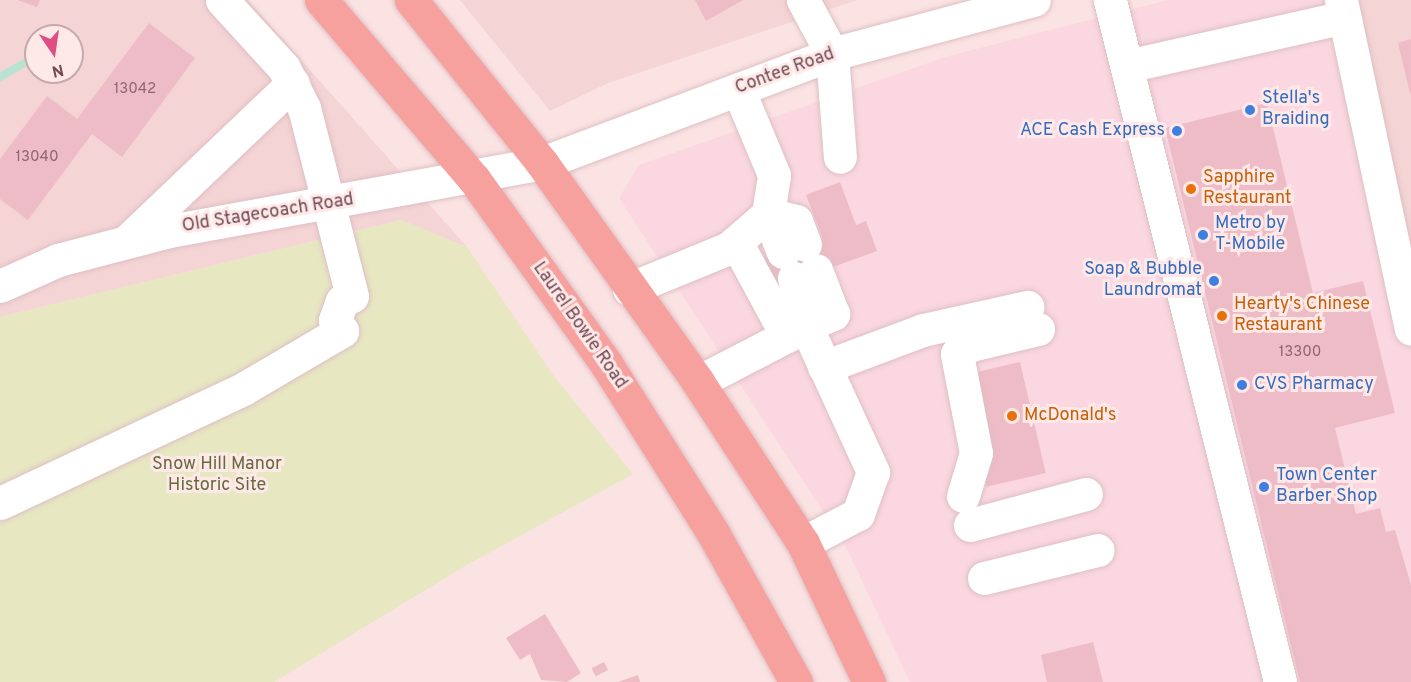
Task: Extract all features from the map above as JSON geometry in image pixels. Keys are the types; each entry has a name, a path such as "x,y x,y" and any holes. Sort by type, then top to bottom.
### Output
{"main road":[{"name":"Laurel Bowie Road","path":"321,0 474,179 641,414 796,682"},
{"path":"411,0 542,163 629,289 698,382 803,543 869,682"}],"street":[{"path":"0,503 243,389 342,331 335,320 342,301 352,296 333,204 293,83 222,0"},
{"path":"803,0 832,54 840,157"},
{"name":"Contee Road","path":"542,163 832,54 1034,0"},
{"path":"1110,0 1280,682"},
{"path":"1127,66 1342,8 1411,329"},
{"path":"126,242 293,83"},
{"path":"629,289 736,242 768,214 774,175 738,89"},
{"name":"Old Stagecoach Road","path":"0,286 58,260 126,242 474,179 542,163"},
{"path":"768,214 800,261 796,331"},
{"path":"736,242 796,331 824,367 873,472 858,514 803,543"},
{"path":"824,367 923,330 1032,318 971,345 957,354 976,453 967,510 1086,494"},
{"path":"698,382 796,331"},
{"path":"984,578 1098,550"}],"shaded area":[{"path":"0,0 248,0 467,247 401,220 0,317"},
{"path":"460,0 857,0 608,83 550,111"},
{"path":"1168,0 1353,0 1411,249 1411,682 910,682 846,547 619,198 639,165 945,57"},
{"path":"1353,0 1411,0 1411,249"}],"green space":[{"name":"Snow Hill Manor Historic Site","path":"401,220 467,247 553,375 633,474 465,566 274,682 0,682 0,317"}],"building":[{"path":"17,0 40,0 37,7"},
{"path":"695,0 743,0 706,21"},
{"path":"149,23 195,58 122,157 92,134 28,220 0,199 0,159 47,96 77,119"},
{"path":"1411,39 1411,93 1410,93 1398,43"},
{"path":"1267,103 1313,293 1363,281 1395,413 1335,428 1356,514 1380,508 1386,532 1395,530 1411,585 1411,682 1300,682 1165,128"},
{"path":"840,182 856,225 866,221 877,251 833,267 829,256 830,265 774,285 764,259 823,239 806,195"},
{"path":"1020,362 1046,473 986,487 961,376"},
{"path":"545,614 581,673 567,682 541,680 530,654 520,660 506,638"},
{"path":"1093,642 1103,682 1047,682 1041,655"},
{"path":"604,662 608,670 596,676 592,668"},
{"path":"638,675 640,682 618,682"}],"waterway":[{"path":"0,77 24,63"}],"place":[{"name":"Stella's Braiding","path":"1250,110"},
{"name":"ACE Cash Express","path":"1177,131"},
{"name":"Sapphire Restaurant","path":"1191,189"},
{"name":"Metro by T-Mobile","path":"1203,235"},
{"name":"Soap & Bubble Laundromat","path":"1214,281"},
{"name":"Hearty's Chinese Restaurant","path":"1222,316"},
{"name":"CVS Pharmacy","path":"1242,385"},
{"name":"McDonald's","path":"1012,416"},
{"name":"Town Center Barber Shop","path":"1264,487"}]}
